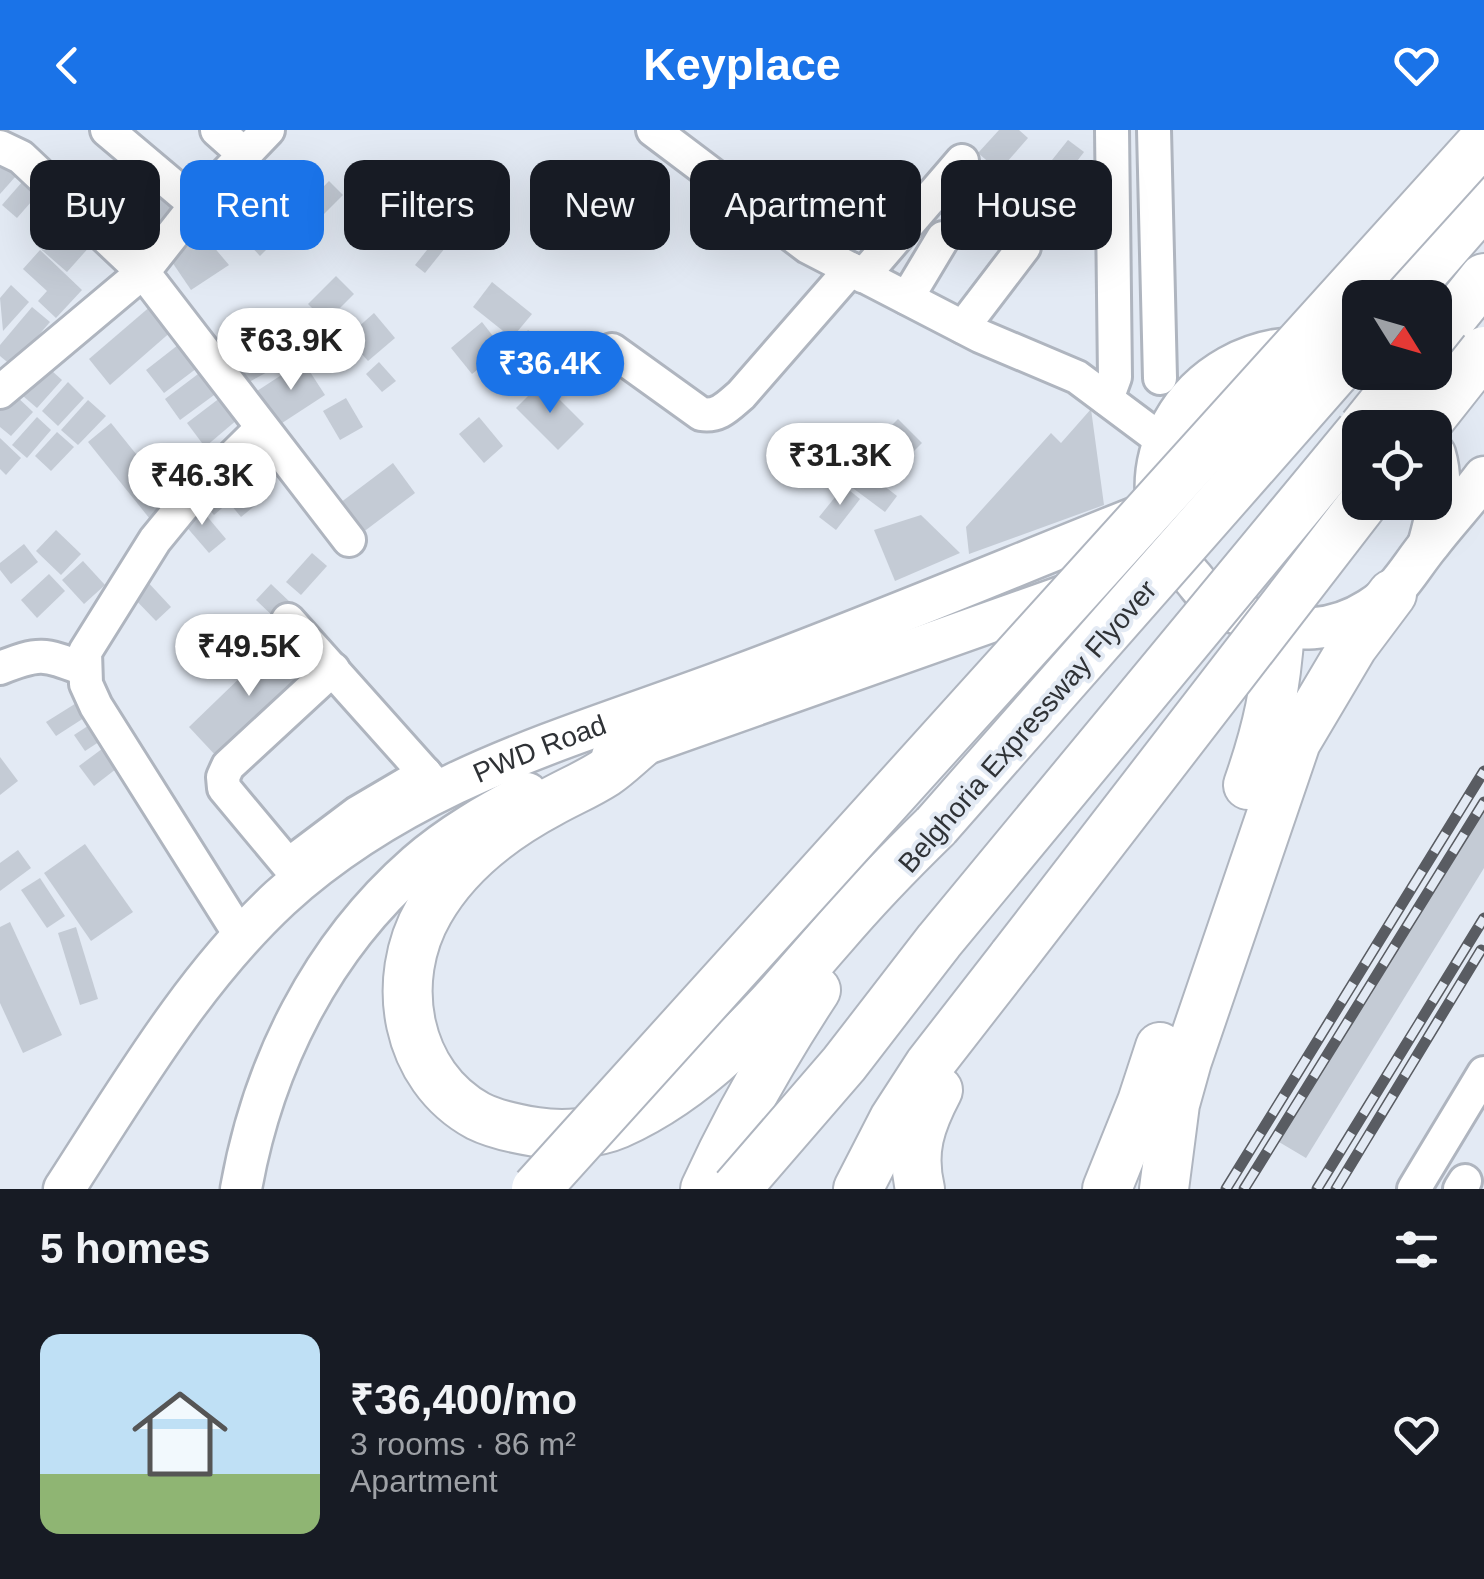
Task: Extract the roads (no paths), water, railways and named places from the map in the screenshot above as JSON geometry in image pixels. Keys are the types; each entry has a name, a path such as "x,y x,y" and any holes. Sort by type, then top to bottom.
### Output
{"highway":[{"path":"536,1189 1484,140"},
{"path":"1417,280 1484,203"},
{"path":"1452,318 1484,278"},
{"path":"1408,398 1484,351"},
{"name":"Belghoria Expressway Flyover","path":"705,1189 732,1130 782,1042 821,982 936,826 1342,364"},
{"path":"736,1189 844,1064 939,941 1342,454"},
{"path":"858,1189 894,1119 929,1065 1350,520"},
{"path":"1164,1189 1175,1104 1187,1061 1296,742 1354,646 1392,594"},
{"path":"1107,1189 1142,1102 1264,738 1276,690 1280,629"},
{"path":"640,744 606,772 550,802 481,848 448,884 419,930 410,958 407,995 418,1052 445,1089 479,1116 524,1130 566,1133 613,1126 692,1082 772,1005 874,888 936,826"},
{"path":"920,1189 915,1161 920,1126 1013,956"},
{"path":"1090,1189 1142,1102"}],"main road":[{"path":"1342,354 1329,349 1286,346 1244,357 1206,380 1181,408 1164,442 1157,475 1158,508 1174,557 1218,606 1280,629 1310,630 1340,624 1367,612 1392,594 1412,572 1484,477"},
{"path":"1408,398 1444,398 1484,388"},
{"name":"PWD Road","path":"64,1189 238,930 432,781 739,675 1158,508"},
{"path":"1428,546 1435,520"},
{"name":"PWD Road","path":"241,1189 266,1090 284,1043 311,991 378,904 416,864 456,834 550,780 640,744 1174,557"}],"street":[{"path":"107,130 180,192"},
{"path":"217,130 244,155"},
{"path":"239,160 268,130"},
{"path":"652,130 808,247 963,327 1111,388 1164,442"},
{"path":"1111,388 1112,130"},
{"path":"1154,130 1160,378"},
{"path":"0,147 21,157 143,272 349,540"},
{"path":"612,350 701,414 721,412 941,183"},
{"path":"0,392 143,272 180,225"},
{"path":"907,298 941,241"},
{"path":"963,327 1021,250"},
{"path":"1111,388 1160,378 1206,380"},
{"path":"261,429 182,506 155,540 85,652 84,669 96,706 238,930 288,866 357,813 432,781 288,620"},
{"path":"0,668 32,655 84,669"},
{"path":"288,866 224,788 223,777 228,766 334,669"},
{"path":"1414,1189 1484,1072"}],"railway":[{"path":"1226,1189 1484,771"},
{"path":"1244,1189 1484,802"},
{"path":"1317,1189 1484,918"},
{"path":"1336,1189 1481,950"}]}
